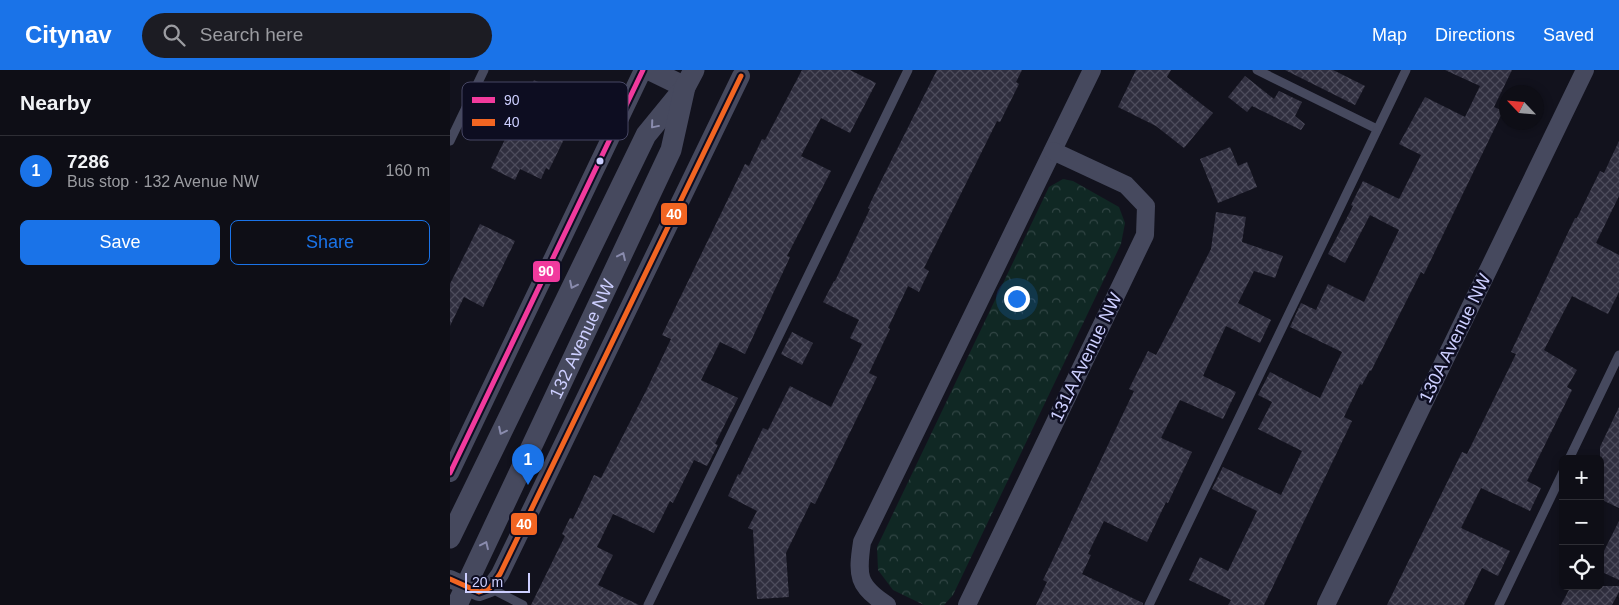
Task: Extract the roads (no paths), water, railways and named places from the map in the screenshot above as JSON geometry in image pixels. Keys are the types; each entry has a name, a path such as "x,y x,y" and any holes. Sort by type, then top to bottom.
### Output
{"street":[{"path":"628,101 643,70"},
{"path":"650,70 690,78"},
{"path":"887,605 871,594 860,579 859,562 862,542 1092,70"},
{"name":"130A Avenue NW","path":"1326,605 1585,70"},
{"name":"132 Avenue NW","path":"690,78 671,150 457,590 479,592 490,588 500,574 741,76"},
{"name":"132 Avenue NW","path":"450,538 646,135 690,78"},
{"path":"450,473 609,140"},
{"name":"131A Avenue NW","path":"967,605 1145,235 1146,206 1126,185 1053,151"}],"lane":[{"path":"478,82 484,70"},
{"path":"648,605 908,70"},
{"path":"1257,70 1377,129"},
{"path":"1149,605 1406,70"},
{"path":"450,141 462,116"},
{"path":"1571,455 1619,355"},
{"path":"1499,605 1559,480"},
{"path":"490,588 516,604"}],"place":[{"name":"7286","path":"528,485"}]}
